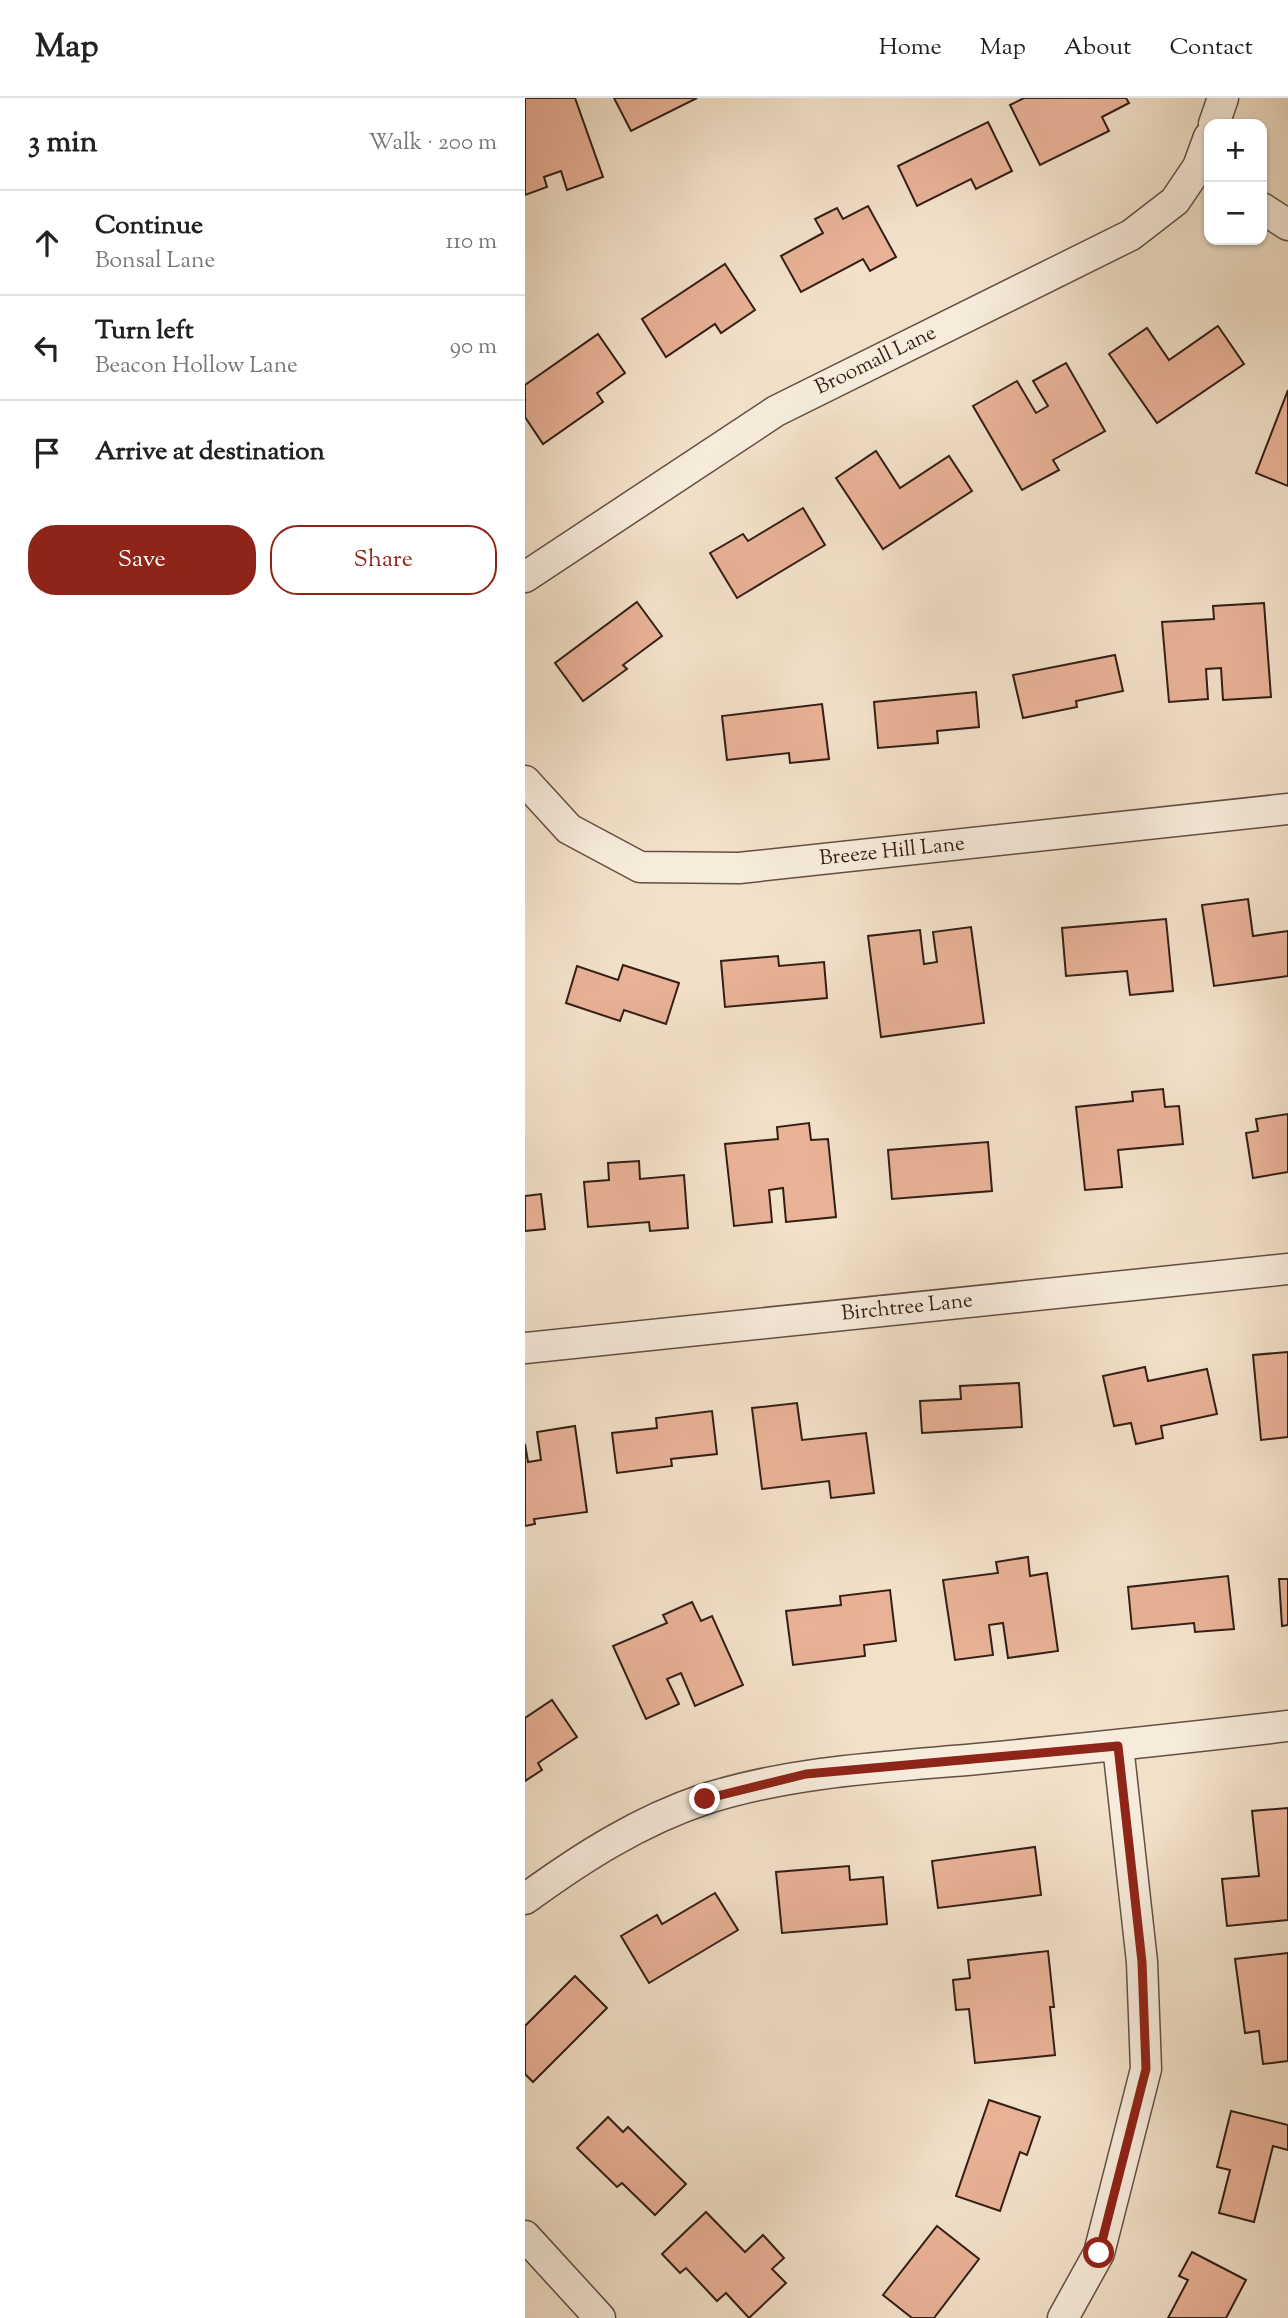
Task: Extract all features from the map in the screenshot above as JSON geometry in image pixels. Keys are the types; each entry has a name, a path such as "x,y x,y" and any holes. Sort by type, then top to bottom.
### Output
{"street":[{"path":"1216,119 1223,98"},
{"name":"Broomall Lane","path":"525,576 776,411 1131,235 1175,201 1204,171"},
{"path":"1267,211 1288,226"},
{"name":"Breeze Hill Lane","path":"525,781 569,828 640,867 739,868 1288,809"},
{"name":"Birchtree Lane","path":"525,1348 1288,1269"},
{"path":"525,1899 571,1865 637,1826 705,1799 806,1774 1118,1746 1288,1726"},
{"path":"1063,2318 1099,2253 1146,2069 1142,1962 1118,1746"},
{"path":"525,2236 600,2318"}],"building":[{"path":"525,98 575,98 603,177 567,190 561,171 544,177 547,187 525,195"},
{"path":"614,98 697,98 631,131"},
{"path":"1024,98 1126,98 1129,103 1102,117 1109,131 1040,165 1010,105"},
{"path":"988,122 1012,171 976,189 971,179 917,206 898,166"},
{"path":"868,206 896,257 870,271 863,259 801,292 781,256 823,233 815,219 837,208 843,219"},
{"path":"725,264 755,310 721,333 715,324 666,357 642,319"},
{"path":"1218,326 1244,364 1157,423 1109,354 1147,328 1169,360"},
{"path":"598,334 625,373 597,393 603,402 543,444 525,417 525,385"},
{"path":"1066,363 1105,431 1053,460 1059,470 1022,490 973,406 1017,381 1036,413 1048,406 1033,381"},
{"path":"1288,390 1288,486 1256,473"},
{"path":"876,451 900,488 949,456 972,491 883,549 836,478"},
{"path":"803,508 825,545 737,598 710,553 743,534 748,541"},
{"path":"637,602 662,636 623,665 627,669 583,701 555,663"},
{"path":"1264,603 1271,697 1223,700 1221,668 1206,669 1208,699 1169,702 1162,622 1214,619 1213,606"},
{"path":"1115,655 1123,691 1076,701 1077,707 1023,718 1013,675"},
{"path":"976,692 979,727 937,731 938,743 878,748 874,702"},
{"path":"822,704 829,759 790,763 789,753 727,760 722,716"},
{"path":"1248,899 1253,936 1288,931 1288,976 1214,986 1202,905"},
{"path":"1166,919 1173,991 1130,995 1127,971 1066,976 1062,928"},
{"path":"971,927 984,1023 881,1037 868,936 920,930 924,964 937,962 933,932"},
{"path":"778,956 779,966 824,962 827,998 725,1007 721,961"},
{"path":"623,965 679,983 666,1024 624,1010 620,1021 566,1003 577,966 618,980"},
{"path":"1163,1089 1165,1107 1179,1106 1183,1144 1118,1150 1122,1187 1085,1190 1076,1107 1133,1101 1132,1092"},
{"path":"1288,1114 1288,1172 1253,1178 1246,1133 1258,1131 1256,1119"},
{"path":"809,1123 811,1140 828,1139 836,1217 786,1222 783,1188 769,1190 772,1222 734,1226 725,1144 778,1139 777,1127"},
{"path":"988,1142 992,1191 892,1199 888,1150"},
{"path":"639,1161 640,1179 684,1175 688,1228 650,1231 649,1222 588,1227 584,1182 609,1180 608,1163"},
{"path":"541,1194 545,1229 525,1231 525,1196"},
{"path":"1288,1352 1288,1437 1261,1440 1253,1355"},
{"path":"1145,1367 1148,1381 1207,1369 1217,1414 1161,1426 1163,1438 1136,1444 1131,1423 1114,1426 1103,1376"},
{"path":"1019,1383 1022,1427 922,1433 920,1401 961,1399 960,1386"},
{"path":"797,1403 802,1440 866,1433 874,1493 831,1498 829,1481 762,1489 752,1408"},
{"path":"712,1411 717,1454 671,1459 672,1466 617,1473 612,1433 657,1428 656,1418"},
{"path":"575,1426 587,1512 534,1519 535,1524 525,1526 525,1444 528,1462 541,1460 537,1432"},
{"path":"1028,1557 1030,1576 1047,1573 1058,1651 1008,1658 1003,1623 989,1625 993,1655 955,1660 943,1580 998,1573 996,1562"},
{"path":"1228,1576 1234,1629 1195,1632 1194,1623 1132,1629 1128,1587"},
{"path":"1279,1579 1288,1579 1288,1625 1282,1626"},
{"path":"890,1590 896,1641 864,1645 865,1656 793,1665 786,1611 841,1605 840,1596"},
{"path":"692,1602 701,1621 712,1616 743,1685 695,1706 681,1673 667,1679 679,1704 646,1719 613,1646 667,1623 663,1615"},
{"path":"552,1700 577,1737 538,1763 542,1770 525,1781 525,1718"},
{"path":"1288,1808 1288,1920 1227,1926 1222,1879 1259,1876 1252,1811"},
{"path":"1035,1847 1041,1895 938,1908 932,1861"},
{"path":"849,1866 850,1880 883,1877 887,1924 782,1933 776,1872"},
{"path":"715,1893 738,1930 649,1983 621,1936 657,1915 662,1924"},
{"path":"1048,1951 1054,2007 1050,2007 1055,2055 975,2063 969,2009 956,2010 953,1980 970,1978 968,1960"},
{"path":"1288,1953 1288,2061 1263,2064 1259,2031 1245,2033 1235,1959"},
{"path":"575,1976 607,2008 533,2082 525,2074 525,2026"},
{"path":"989,2100 1040,2117 1027,2155 1020,2152 1000,2211 956,2196"},
{"path":"1231,2111 1288,2125 1288,2150 1273,2146 1254,2222 1219,2213 1230,2170 1217,2167"},
{"path":"608,2117 623,2132 628,2127 686,2184 655,2215 622,2183 617,2187 577,2148"},
{"path":"706,2212 745,2252 763,2235 784,2258 772,2269 786,2283 749,2318 726,2293 717,2301 686,2268 680,2273 662,2254"},
{"path":"937,2226 979,2259 934,2318 912,2318 883,2295"},
{"path":"1192,2252 1246,2280 1226,2318 1168,2318 1188,2280 1179,2276"}],"route":[{"path":"705,1799 806,1774 1118,1746 1142,1962 1146,2069 1099,2253"}]}
